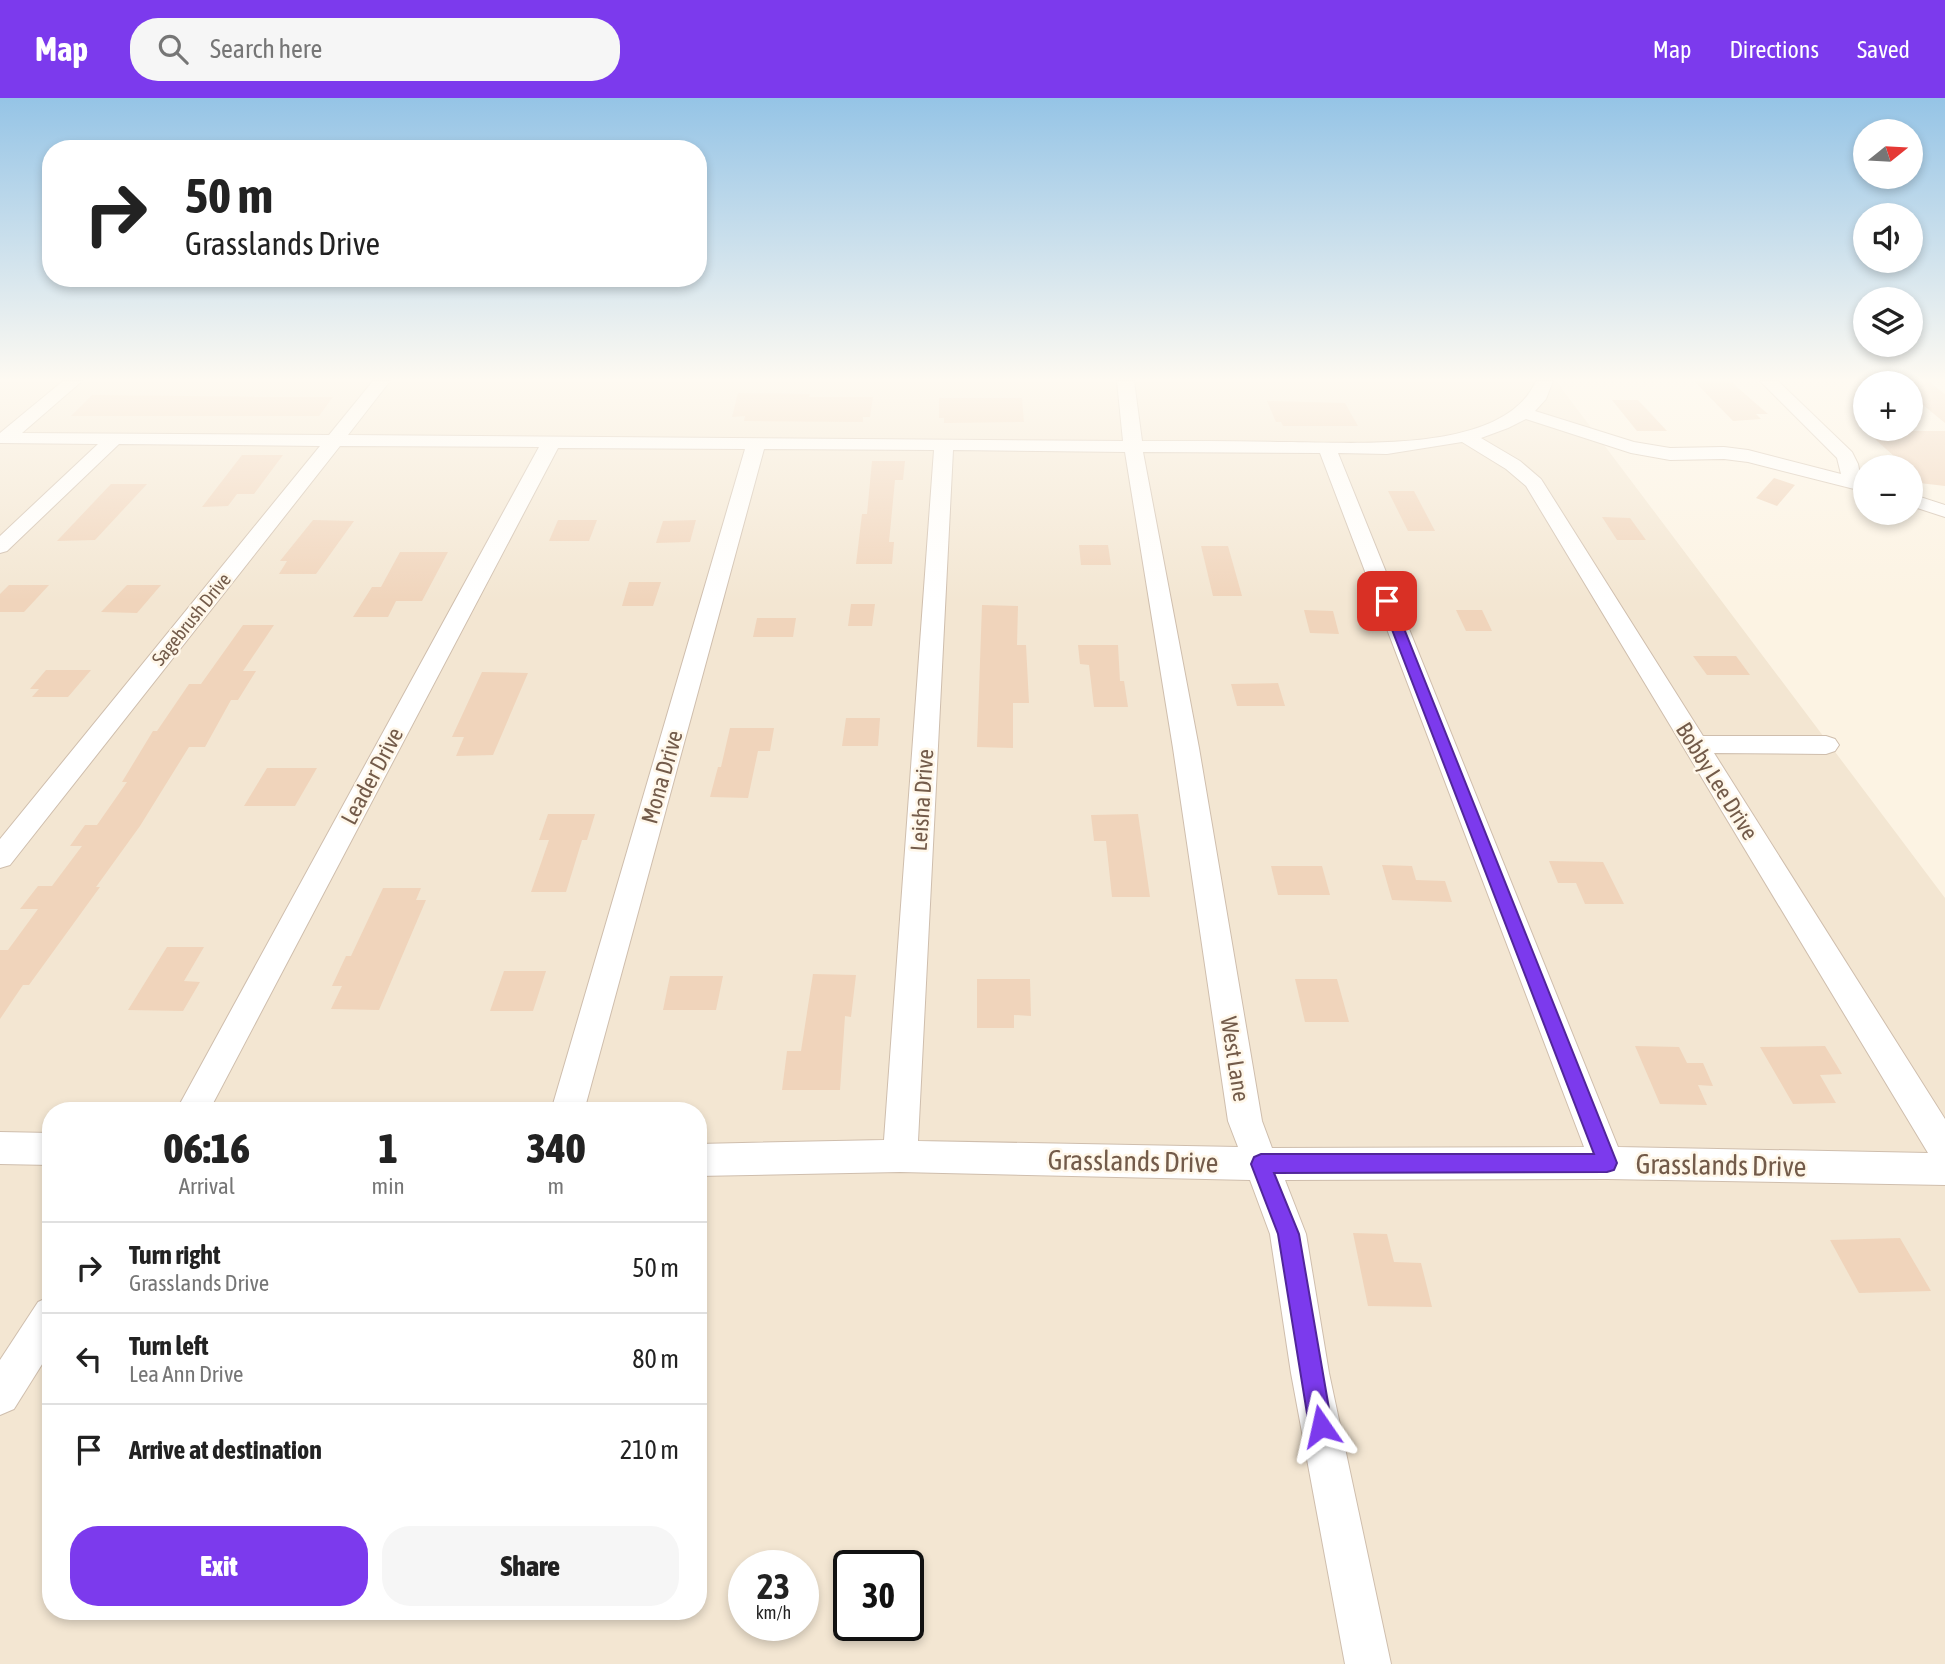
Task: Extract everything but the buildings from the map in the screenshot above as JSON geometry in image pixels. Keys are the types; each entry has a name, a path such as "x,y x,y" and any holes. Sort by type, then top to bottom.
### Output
{"street":[{"path":"0,547 98,454"},
{"name":"Sagebrush Drive","path":"0,858 324,454"},
{"name":"Leader Drive","path":"197,1102 545,454"},
{"name":"Mona Drive","path":"571,1102 753,454"},
{"name":"Leisha Drive","path":"900,1156 943,454"},
{"name":"West Lane","path":"1134,454 1186,748 1245,1121 1253,1149 1288,1234 1310,1373 1368,1664"},
{"path":"1329,454 1607,1163"},
{"name":"Bobby Lee Drive","path":"1495,454 1513,465 1534,484 1945,1149"},
{"path":"1733,454 1853,482"},
{"path":"1843,454 1853,472"},
{"path":"1923,504 1945,511"},
{"path":"1695,744 1826,745"},
{"path":"0,1148 42,1149"},
{"name":"Grasslands Drive","path":"707,1160 900,1156 1261,1164 1607,1163 1945,1169"},
{"path":"0,1395 42,1329"}],"shaded area":[{"path":"0,454 1611,454 1945,898 1945,1664 0,1664"}],"route":[{"path":"1321,1426 1288,1234 1261,1164 1607,1163 1387,601"}]}
